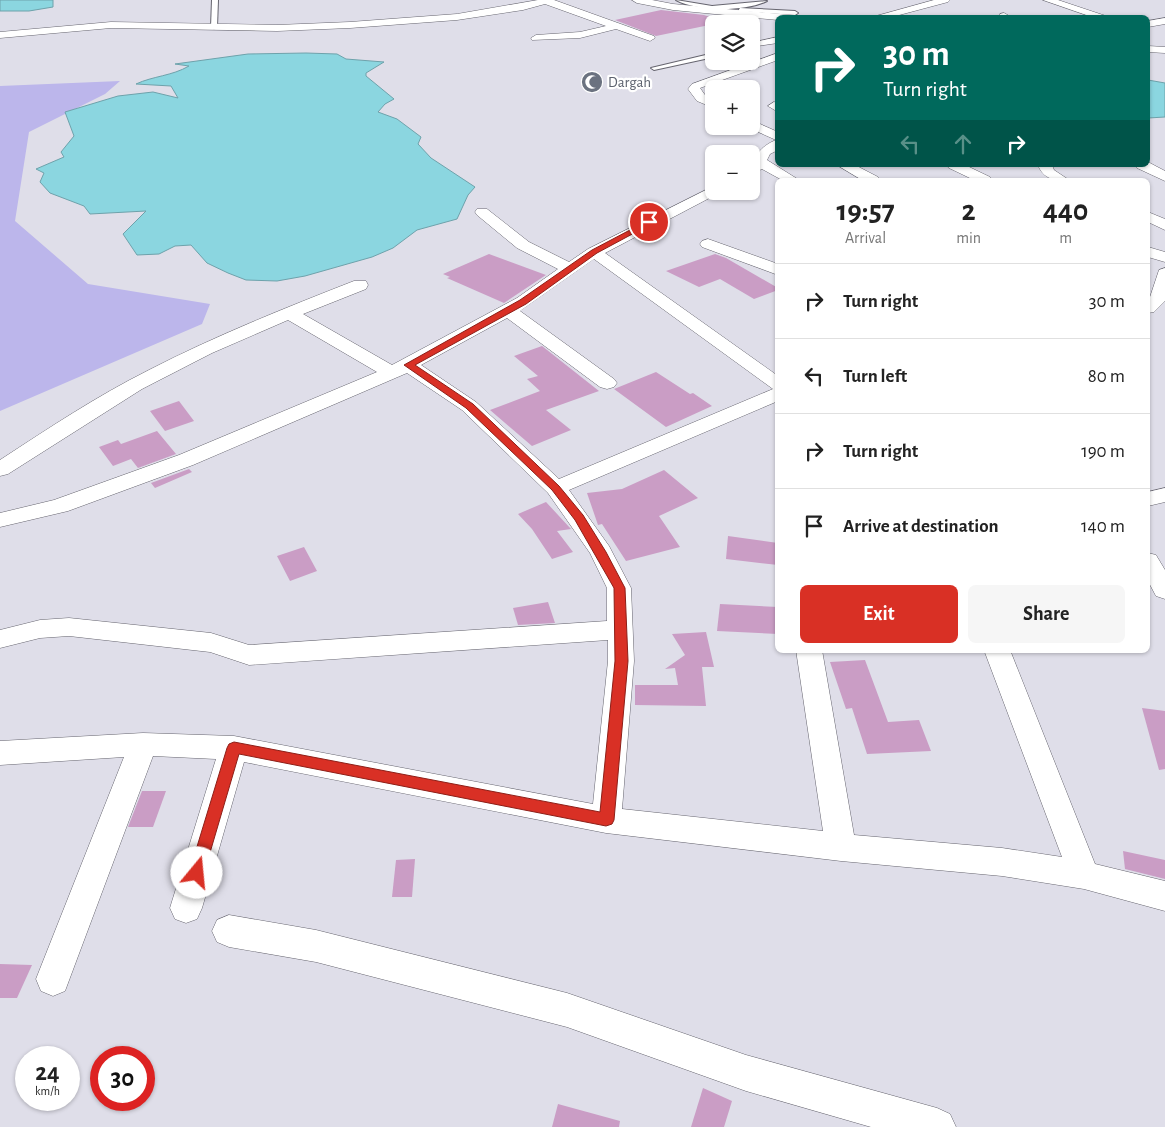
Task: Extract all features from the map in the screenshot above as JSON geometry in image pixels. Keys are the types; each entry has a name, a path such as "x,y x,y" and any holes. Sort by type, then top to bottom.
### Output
{"street":[{"path":"637,0 673,7 793,15"},
{"path":"886,15 945,0"},
{"path":"1048,0 1097,15"},
{"path":"0,35 111,25 277,28 457,17 523,7 543,1 650,38"},
{"path":"1150,24 1165,21"},
{"path":"536,38 580,35 618,26"},
{"path":"760,44 775,41"},
{"path":"760,49 775,55"},
{"path":"1150,49 1165,50"},
{"path":"712,80 775,57"},
{"path":"705,83 696,86 694,89 697,94 705,99"},
{"path":"760,128 775,136"},
{"path":"760,159 765,152 775,146"},
{"path":"848,167 869,178"},
{"path":"958,167 981,178"},
{"path":"1045,167 1048,172 1058,178"},
{"path":"1146,167 1165,177"},
{"path":"760,168 787,178"},
{"path":"0,520 60,506 186,460 400,369 508,310 594,252 705,195"},
{"path":"482,212 524,245 570,269"},
{"path":"1150,218 1165,225"},
{"path":"708,244 775,269"},
{"path":"594,252 775,383"},
{"path":"1150,253 1165,257"},
{"path":"1150,306 1158,300 1165,273"},
{"path":"0,469 91,410 156,374 289,314 360,285"},
{"path":"508,310 607,383"},
{"path":"289,314 400,369 469,406 556,488 579,518 601,552 620,588 619,630 621,661 606,820"},
{"path":"556,488 775,395"},
{"path":"1150,499 1165,495"},
{"path":"1150,564 1165,590"},
{"path":"0,639 40,629 69,627 211,644 248,654 619,630"},
{"path":"809,653 841,847"},
{"path":"998,653 1084,875"},
{"path":"0,753 143,744 234,748 606,820 841,847 1002,862 1084,875 1165,896"},
{"path":"53,979 143,744"},
{"path":"186,908 234,748"},
{"path":"229,931 316,946 567,1010 746,1072 937,1127"}],"lane":[{"path":"214,26 215,0"},
{"path":"679,0 696,6 718,10 764,1"},
{"path":"654,68 705,57"}],"shaded area":[{"path":"120,81 105,94 29,132 15,221 88,284 210,304 202,324 0,411 0,86"}],"water":[{"path":"0,0 53,0 53,7 29,11 0,11"},
{"path":"248,54 337,54 346,59 384,62 366,73 366,76 394,99 385,104 378,112 397,119 421,137 418,144 431,158 475,187 468,195 457,219 417,230 393,248 372,257 305,276 277,281 246,280 207,263 191,245 175,246 159,254 137,255 123,234 146,211 90,214 84,206 50,193 40,182 44,173 36,169 64,157 61,152 74,136 65,112 118,96 153,92 178,98 171,86 136,84 176,72 189,66 175,64"},
{"path":"1150,80 1165,83 1165,117 1150,118"}],"building":[{"path":"661,10 705,15 705,26 656,36 615,20"},
{"path":"489,254 546,275 504,303 447,278 450,277 443,274"},
{"path":"715,254 726,258 775,286 775,291 754,299 720,279 699,287 666,271"},
{"path":"542,346 599,391 546,410 571,430 532,446 490,410 540,391 527,379 538,376 514,356"},
{"path":"656,372 712,406 666,427 614,389"},
{"path":"179,401 194,421 165,431 150,411"},
{"path":"157,431 176,454 138,468 131,459 113,466 99,447 118,440 121,444"},
{"path":"189,469 192,472 155,488 151,483"},
{"path":"664,470 698,498 659,516 680,547 626,561 602,524 598,525 587,493 622,489"},
{"path":"546,502 571,529 557,531 573,552 552,559 532,529 518,514"},
{"path":"728,536 775,543 775,565 726,559"},
{"path":"304,547 317,571 290,581 277,556"},
{"path":"548,602 555,623 518,625 513,608"},
{"path":"720,604 775,607 775,634 717,631"},
{"path":"706,632 714,667 702,667 706,706 635,705 635,685 678,685 675,668 665,669 685,655 672,634"},
{"path":"865,660 888,722 919,720 931,751 867,754 852,708 846,709 830,662"},
{"path":"1142,708 1165,711 1165,769 1159,770"},
{"path":"142,791 166,791 153,827 128,827"},
{"path":"1123,851 1165,860 1165,879 1125,869"},
{"path":"415,859 412,897 392,897 396,860"},
{"path":"0,964 32,965 17,998 0,998"},
{"path":"703,1088 732,1101 724,1127 691,1127"},
{"path":"558,1104 620,1121 619,1127 552,1127"}],"place":[{"name":"Dargah","path":"592,82"}],"route":[{"path":"197,873 234,748 606,820 621,661 619,630 620,588 601,552 579,518 556,488 469,406 408,365 523,302 594,252 649,222"}]}
